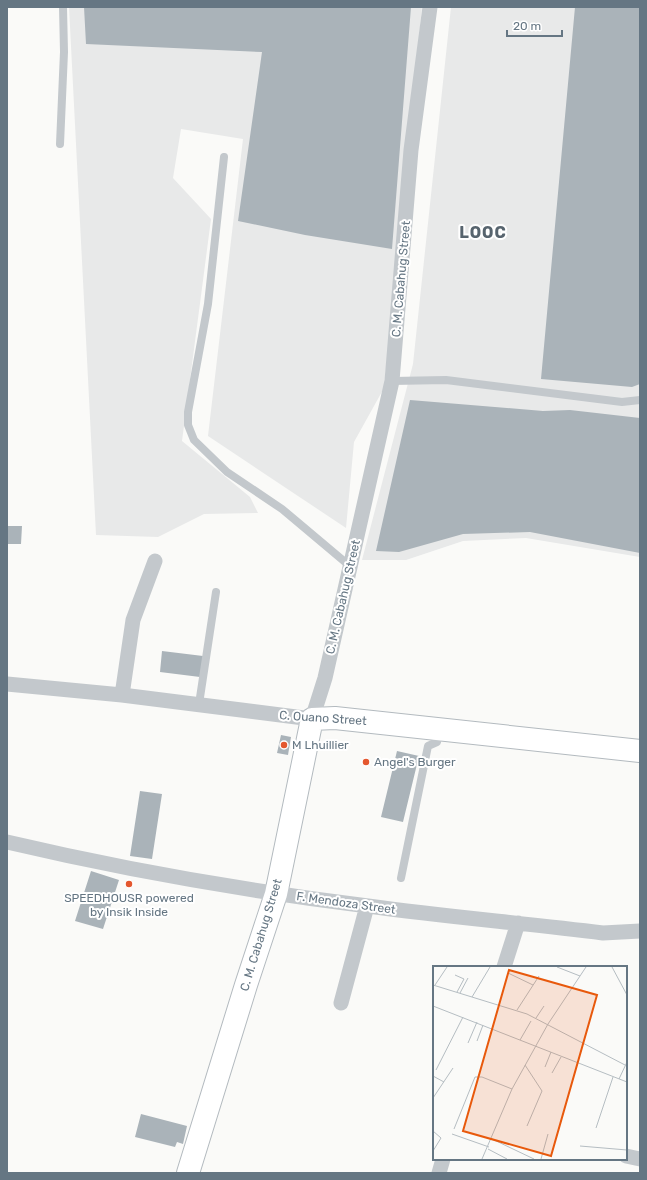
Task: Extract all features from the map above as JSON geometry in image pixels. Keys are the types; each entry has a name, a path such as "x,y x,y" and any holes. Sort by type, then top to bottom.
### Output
{"street":[{"name":"C. M. Cabahug Street","path":"188,1173 276,894 312,719 325,678 392,381 411,150 430,7"},
{"path":"122,695 133,620 155,561"},
{"name":"C. Ouano Street","path":"7,684 122,695 312,719 335,718 427,735 640,751"},
{"name":"F. Mendoza Street","path":"7,842 87,861 276,894 603,933 640,931"},
{"path":"341,1003 367,906"},
{"path":"504,966 518,922"},
{"path":"627,1156 640,1159"},
{"path":"439,1173 443,1160"}],"lane":[{"path":"60,144 64,52 63,7"},
{"path":"224,157 208,304 188,412 188,424 194,440 227,472 282,509 350,567"},
{"path":"392,381 446,380 622,402 640,400"},
{"path":"199,704 216,592"},
{"path":"402,878 427,735"}],"shaded area":[{"path":"69,7 422,7 384,388 354,442 346,528 208,436 243,139 181,129 173,178 211,219 182,441 250,497 258,513 204,514 158,537 96,535"},
{"path":"451,7 640,7 640,557 526,538 463,541 406,560 362,560 413,364"}],"building":[{"path":"84,7 411,7 392,249 305,235 238,221 262,52 86,44"},
{"path":"575,7 640,7 640,384 632,387 541,379"},
{"path":"410,400 543,411 570,410 640,418 640,553 530,532 463,534 399,552 376,551"},
{"path":"7,526 22,526 21,544 7,544"},
{"path":"162,651 203,656 200,677 160,672"},
{"name":"M Lhuillier","path":"281,735 291,737 288,755 277,753"},
{"path":"397,751 419,756 403,822 381,817"},
{"path":"140,791 162,794 152,859 130,856"},
{"path":"91,871 119,880 103,929 75,921"},
{"path":"141,1114 187,1126 183,1144 177,1142 175,1147 135,1137"}],"place":[{"name":"M Lhuillier","path":"284,745"},
{"name":"Angel's Burger","path":"366,762"},
{"name":"SPEEDHOUSR powered by Insik Inside","path":"129,884"}],"district":[{"name":"LOOC","path":"483,232"}]}
